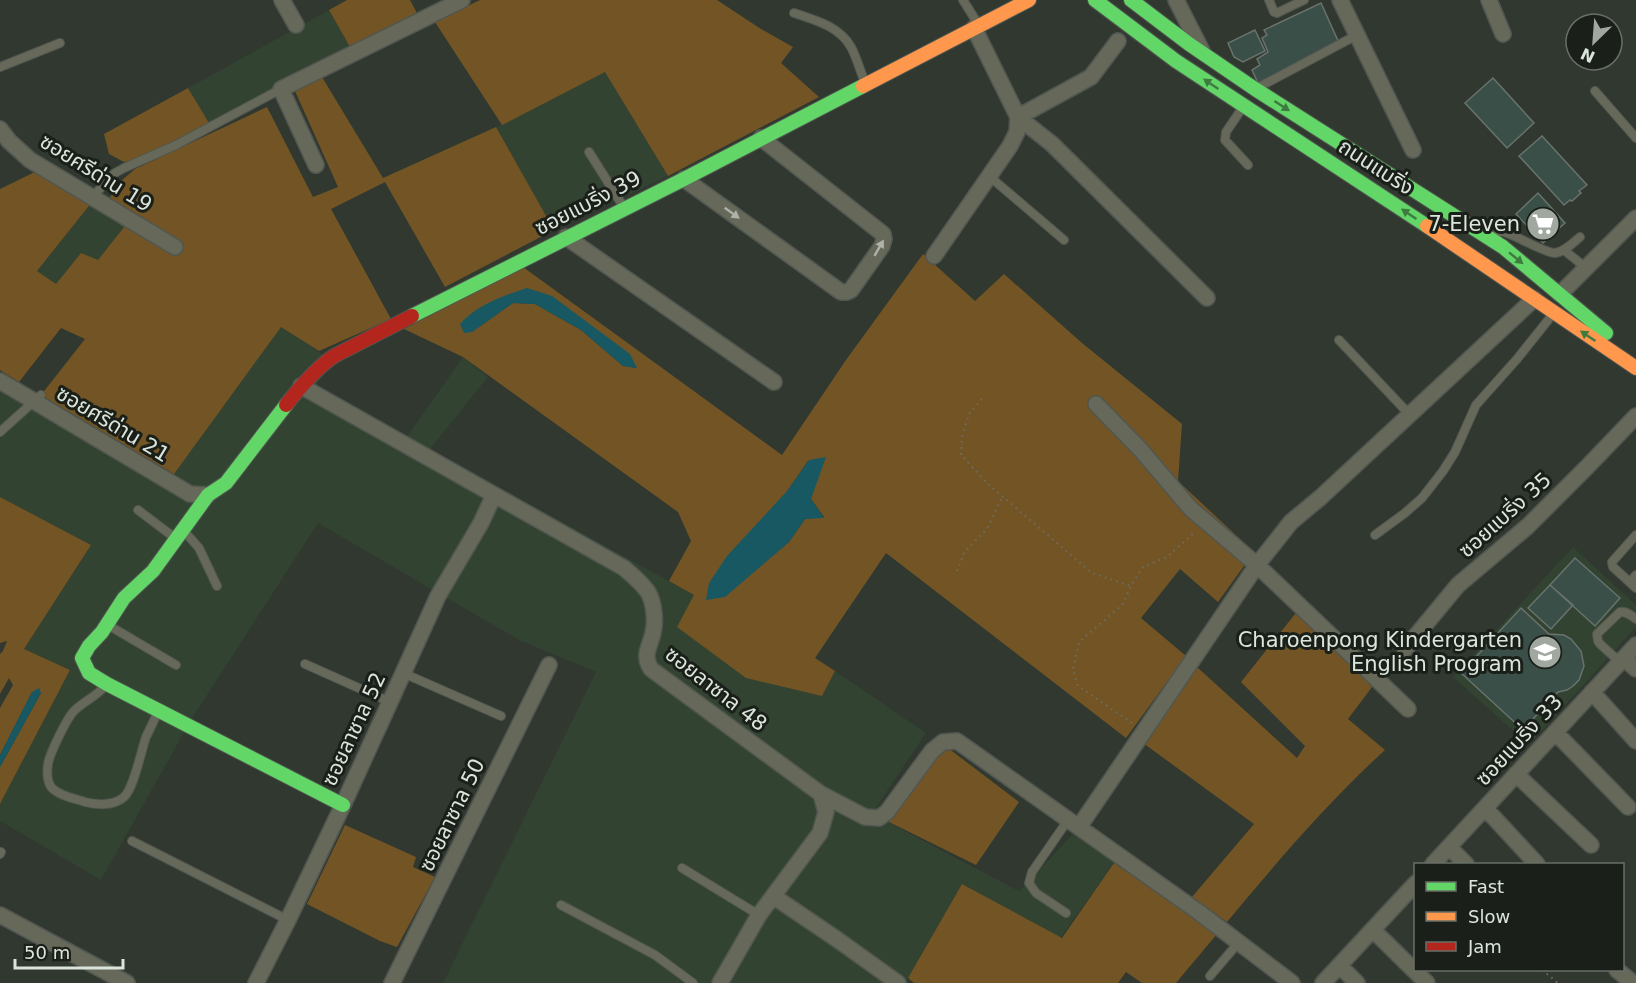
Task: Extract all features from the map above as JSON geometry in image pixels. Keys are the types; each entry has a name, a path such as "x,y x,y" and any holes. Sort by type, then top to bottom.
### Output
{"street":[{"path":"282,0 297,26"},
{"path":"316,165 281,89 462,0"},
{"name":"ซอยแบริ่ง 39","path":"106,684 89,673 82,658 88,646 107,625 124,598 153,571 208,495 226,483 301,386 324,363 1029,0"},
{"name":"ถนนแบริ่ง","path":"1095,0 1176,61 1399,207 1636,368"},
{"name":"ถนนแบริ่ง","path":"1131,0 1256,89 1503,248 1636,358"},
{"path":"1176,0 1203,53"},
{"path":"1340,0 1413,150"},
{"path":"1489,0 1503,34"},
{"path":"977,27 1018,117 1052,144 1206,298"},
{"path":"1018,117 1091,76 1119,41"},
{"path":"934,256 1010,146 1017,132 1018,117"},
{"name":"ซอยศรีด่าน 19","path":"0,129 9,141 30,160 175,247"},
{"path":"684,179 841,292 851,290 882,246 883,234 761,138"},
{"path":"1560,294 1636,218"},
{"path":"566,237 774,382"},
{"path":"1292,983 1200,912 1074,824 1145,731 1257,565 1291,522 1321,497 1534,299"},
{"name":"ซอยศรีด่าน 21","path":"0,381 37,398 190,494 208,495"},
{"name":"ซอยลาซาล 48","path":"301,386 624,568 650,594 655,621 653,636 646,653 651,669 821,794 865,817 879,818 887,812 932,751 943,742 957,741 1074,824"},
{"path":"1096,405 1140,449 1191,509 1257,565 1408,709"},
{"name":"ซอยแบริ่ง 35","path":"1405,649 1458,585 1528,526 1636,416"},
{"name":"ซอยลาซาล 52","path":"256,983 343,804 438,596 481,523 494,495"},
{"name":"ซอยแบริ่ง 33","path":"1434,863 1636,645"},
{"path":"1622,660 1636,669"},
{"name":"ซอยลาซาล 50","path":"392,983 549,665"},
{"path":"106,684 343,804"},
{"path":"1592,692 1636,741"},
{"path":"1555,732 1628,807"},
{"path":"1516,774 1591,845"},
{"path":"720,983 759,915 820,832 826,812 821,794"},
{"path":"1485,808 1536,863"},
{"path":"1449,847 1465,863"},
{"path":"1323,983 1414,889"},
{"path":"773,896 898,983"},
{"path":"0,915 127,983"},
{"path":"1373,930 1414,970"},
{"path":"1340,966 1357,983"},
{"path":"1415,971 1427,983"},
{"path":"1619,971 1632,983"}],"lane":[{"path":"963,0 977,27"},
{"path":"1269,0 1274,12 1277,13 1304,0"},
{"path":"794,13 823,22 841,34 850,46 866,84"},
{"path":"1256,89 1357,35"},
{"path":"0,67 60,43"},
{"path":"92,196 115,173 176,145 281,89"},
{"path":"1595,91 1636,138"},
{"path":"1243,106 1226,132 1225,140 1248,165"},
{"path":"589,152 624,208"},
{"path":"989,176 1064,240"},
{"path":"1490,239 1501,231 1546,251 1557,253 1580,237"},
{"path":"1564,249 1586,268"},
{"path":"1375,536 1422,498 1455,452 1476,405 1554,313"},
{"path":"1339,340 1410,415"},
{"path":"0,432 37,398"},
{"path":"138,510 199,548 217,586"},
{"path":"1636,535 1612,562 1613,567 1633,585 1636,575"},
{"path":"1622,660 1600,644 1597,634 1620,612 1636,619"},
{"path":"107,625 176,665"},
{"path":"305,664 390,702"},
{"path":"404,673 501,716"},
{"path":"106,684 99,694 80,706 67,720 48,764 48,778 51,787 65,796 95,805 111,803 124,797 159,711"},
{"path":"1066,914 1036,893 1029,883 1032,872 1074,824"},
{"path":"132,841 288,920"},
{"path":"682,868 759,915"},
{"path":"561,905 655,955 693,983"},
{"path":"1210,976 1239,942"}],"path":[{"path":"982,399 969,414 962,437 961,455 1002,497 1092,573 1131,586"},
{"path":"957,571 965,551 987,529 1002,497"},
{"path":"1145,731 1078,686 1073,670 1079,642 1122,604 1143,567 1167,558 1206,522"},
{"path":"1544,971 1558,983"}],"shaded area":[{"path":"347,0 410,0 418,15 350,47 329,10"},
{"path":"480,0 717,0 793,47 781,63 819,97 668,176 605,72 502,125 435,22"},
{"path":"329,10 350,47 209,123 188,88"},
{"path":"605,72 668,176 554,230 496,127"},
{"path":"322,77 383,178 496,127 554,230 445,287 385,182 331,209 391,319 319,351 281,327 174,474 41,395 85,339 61,328 19,382 0,370 0,189 39,170 92,202 37,271 56,284 81,253 98,260 124,227 107,215 110,198 115,186 135,169 267,107 313,197 338,187 295,91"},
{"path":"188,88 209,123 141,158 124,162 109,154 104,134"},
{"path":"92,202 124,226 98,261 81,253 56,285 37,271"},
{"path":"923,254 975,301 1004,274 1082,343 1182,424 1178,481 1254,552 1218,602 1180,569 1141,618 1186,656 1126,738 886,553 815,658 835,671 822,696 746,678 677,627 694,595 669,581 691,541 678,512 463,357 404,329 523,267 782,455 846,360","holes":["527,288 637,368 623,366 581,330 535,304 513,303 472,332","808,461 811,499 824,517 805,519 789,542 767,560 788,490"]},
{"path":"281,326 334,362 316,388 406,438 463,357 488,377 430,449 694,595 822,696 835,671 926,733 873,812 1019,891 1073,834 1114,863 1059,940 962,884 905,983 443,983 596,672 519,640 318,523 191,720 101,880 0,821 0,804 70,670 24,649 91,545 0,497 0,370 173,473"},
{"path":"0,497 91,545 24,649 70,670 0,804 0,767 41,693 32,692 0,755 0,708 13,685 9,678 0,694 0,654 7,641 0,643"},
{"name":"Charoenpong Kindergarten English Program","path":"1573,547 1636,605 1636,627 1529,745 1453,677"},
{"path":"1299,609 1372,687 1348,719 1385,750 1323,812 1227,922 1192,897 1254,824 1143,743 1197,667 1297,758 1305,746 1241,682"},
{"path":"948,748 1019,802 976,865 889,822 937,752"},
{"path":"345,825 416,857 413,867 435,877 397,947 380,941 307,904"},
{"path":"1114,863 1217,934 1176,983 1142,983 1126,972 1118,983 914,983 908,978 962,884 1062,938"}],"water":[{"path":"527,288 552,296 630,354 637,368 623,366 581,330 535,304 513,303 472,332 464,333 460,324 474,311 499,298"},
{"path":"826,457 811,499 824,518 805,519 789,542 725,597 706,600 709,583 727,556 788,490 809,460"},
{"path":"39,688 41,693 0,767 0,755 32,692"}],"building":[{"path":"1321,3 1339,43 1259,85 1252,70 1260,65 1257,59 1268,52 1262,38 1267,35 1264,30"},
{"path":"1255,30 1265,51 1243,62 1234,57 1228,43"},
{"path":"1493,78 1534,123 1507,148 1465,103"},
{"path":"1542,136 1587,185 1572,201 1564,205 1519,156"},
{"path":"1538,193 1565,223 1543,243 1516,214"},
{"path":"1575,558 1620,598 1595,626 1550,585"},
{"path":"1550,585 1573,605 1551,629 1528,608"},
{"path":"1521,608 1549,634 1564,635 1571,639 1581,651 1584,666 1579,680 1567,690 1558,692 1523,730 1461,673"}],"traffic: fast":[{"path":"1095,0 1176,61 1427,226"},
{"path":"1131,0 1189,44 1255,89 1503,247 1606,333"},
{"path":"412,316 863,86"},
{"path":"286,405 226,483 208,495 153,571 124,598 82,658 89,673 107,684 343,805"}],"traffic: slow":[{"path":"863,86 1029,0"},
{"path":"1427,226 1636,368"}],"traffic: jam":[{"path":"286,405 308,379 334,356 412,316"}],"place":[{"name":"7-Eleven","path":"1543,224"},
{"name":"Charoenpong Kindergarten English Program","path":"1545,652"}]}
